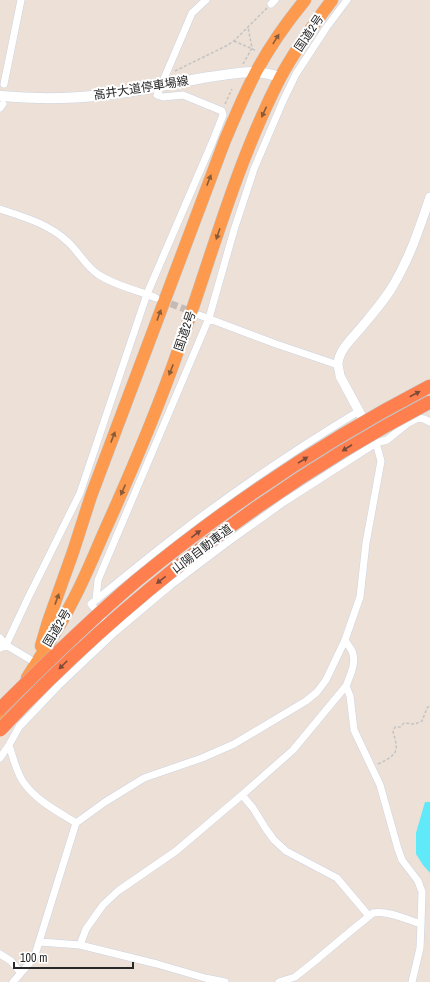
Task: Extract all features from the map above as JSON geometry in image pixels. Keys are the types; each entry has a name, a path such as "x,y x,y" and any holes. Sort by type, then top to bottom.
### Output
{"highway":[{"name":"国道2号","path":"36,663 48,622 96,482 222,147 239,106 256,72 283,29 305,0"},
{"name":"国道2号","path":"0,722 71,604 90,565 149,429 178,350 231,195 262,116 281,77 301,43 332,0"},
{"name":"山陽自動車道","path":"0,709 56,653 92,620 137,581 204,528 274,478 393,405 430,386"},
{"name":"山陽自動車道","path":"0,730 67,662 103,629 146,592 213,539 283,489 348,448 430,402"}],"main road":[{"name":"高井大道停車場線","path":"1,103 25,98 61,98 103,95 228,74 256,72 281,77"}],"street":[{"path":"4,84 21,0"},
{"path":"3,647 80,493 147,294 223,115 222,111 183,95 163,97 157,95 192,13 206,0"},
{"path":"96,600 98,580 209,318 234,230 254,168 296,74 326,28 347,0"},
{"path":"13,982 34,958 76,822 144,778 202,758 234,744 306,701 317,692 326,680 345,640 360,597 366,544 381,461 376,443 340,376 338,365 340,355 344,347 361,328 393,286 405,264 430,197"},
{"path":"0,209 38,222 58,232 70,244 84,262 98,275 113,283 156,298"},
{"path":"198,315 338,365"},
{"path":"115,632 91,604 181,531 254,478 319,435 359,411"},
{"path":"0,758 20,727 58,686 115,632 171,585 284,502 376,443 387,440 408,423 418,418 430,422"},
{"path":"0,638 3,647 36,663 58,686"},
{"path":"80,945 86,929 103,905 118,891 176,851 293,750 346,686 354,663 353,653 345,640"},
{"path":"346,686 350,696 354,730 380,785 402,860 418,881 422,892 420,948 412,982"},
{"path":"9,745 16,767 23,782 43,802 76,822"},
{"path":"242,795 253,808 274,840 286,851 337,878 369,916"},
{"path":"279,982 295,977 373,913 377,912 391,914 421,924"},
{"path":"40,942 80,945 225,982"},
{"path":"0,954 11,961 21,973"}],"path":[{"path":"165,75 184,67 234,41 273,2"},
{"path":"243,64 252,48 248,27"},
{"path":"234,41 261,53"},
{"path":"222,111 232,88"},
{"path":"372,767 394,754 396,742 393,732 395,727 400,727 404,723 415,724 422,721 427,708 430,705"}],"water":[{"path":"425,802 430,802 430,873 416,854 416,833"}],"tunnel":[{"path":"161,300 195,313"}]}
